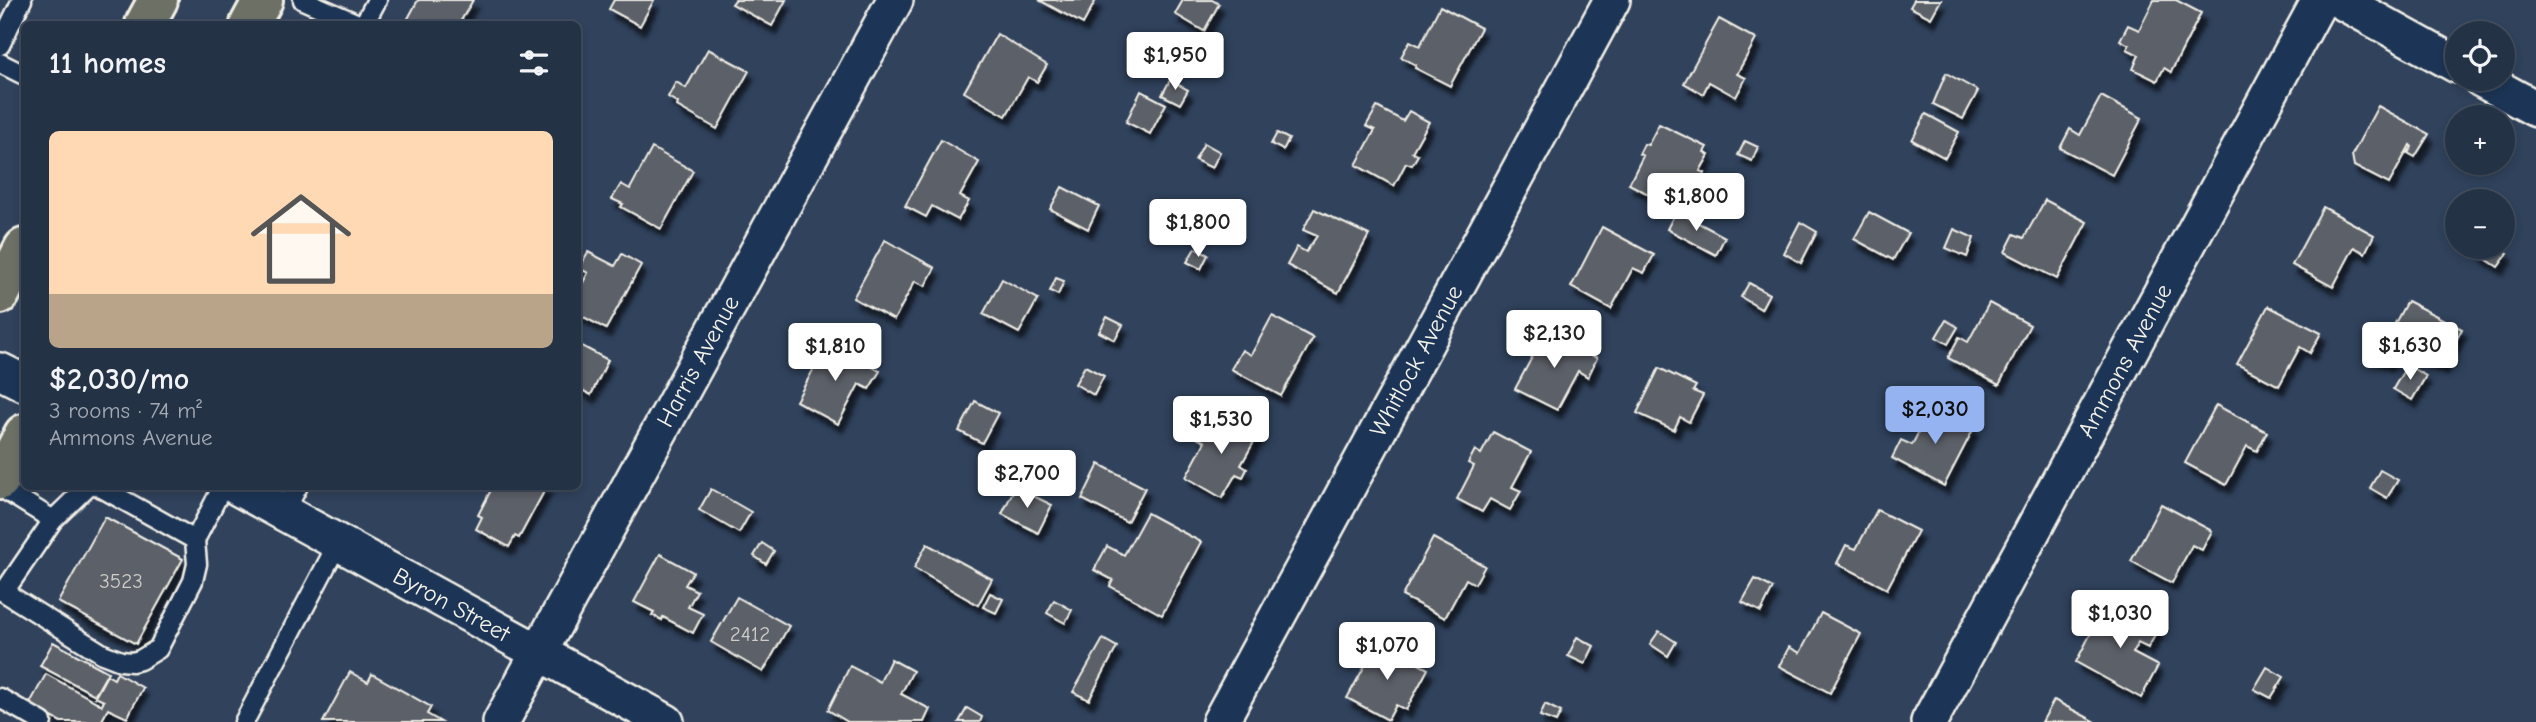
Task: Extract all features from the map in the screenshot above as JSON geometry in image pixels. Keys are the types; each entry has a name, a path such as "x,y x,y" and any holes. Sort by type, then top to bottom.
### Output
{"highway":[{"path":"147,21 159,0"},
{"path":"252,21 263,0"},
{"path":"0,294 21,254"},
{"path":"0,480 21,441"}],"street":[{"name":"Harris Avenue","path":"501,722 895,0"},
{"name":"Whitlock Avenue","path":"1220,722 1612,0"},
{"name":"Ammons Avenue","path":"1929,722 2320,0"},
{"path":"2339,0 2445,58"},
{"path":"2503,91 2536,109"},
{"path":"0,371 21,382"},
{"name":"Byron Street","path":"251,490 291,500 338,543 666,722"}],"lane":[{"path":"0,45 22,0"},
{"path":"303,0 351,21"},
{"path":"366,21 377,0"},
{"path":"0,63 21,74"},
{"path":"0,487 53,520"},
{"path":"84,490 53,520 2,591 103,654 132,663 150,655 165,638 193,581 197,564 195,540 221,490"},
{"path":"105,490 195,540"},
{"path":"244,722 338,543"},
{"path":"0,698 42,722"}],"building":[{"path":"418,0 473,0 461,21 407,21"},
{"path":"614,0 654,0 640,26 609,9"},
{"path":"735,0 786,0 772,26 732,4"},
{"path":"1039,0 1096,0 1083,24"},
{"path":"1183,0 1212,0 1219,4 1204,31 1175,14"},
{"path":"1914,0 1941,0 1931,18 1910,7"},
{"path":"2154,0 2176,0 2201,13 2171,72 2164,68 2157,81 2133,69 2139,55 2127,49 2129,45 2120,40 2128,25 2139,30"},
{"path":"1440,6 1481,28 1450,86 1415,68 1416,65 1401,57 1410,41 1420,46"},
{"path":"1719,19 1756,39 1737,74 1746,78 1736,97 1709,82 1703,94 1684,83"},
{"path":"997,34 1047,65 1037,82 1028,77 1006,116 964,92"},
{"path":"708,49 749,71 717,129 677,106 678,103 668,97 676,82 686,88"},
{"path":"1946,73 1978,91 1963,119 1933,104"},
{"path":"1170,80 1188,90 1180,104 1162,95"},
{"path":"1141,91 1166,104 1150,134 1126,122"},
{"path":"2101,96 2142,118 2112,175 2060,148 2070,129 2080,135"},
{"path":"2378,106 2429,134 2415,157 2408,153 2412,147 2410,145 2389,184 2354,166 2352,155"},
{"path":"1377,107 1403,121 1409,111 1429,122 1412,152 1418,155 1412,165 1406,163 1394,186 1356,165 1375,130 1366,126"},
{"path":"1926,114 1959,132 1945,158 1912,140"},
{"path":"1659,124 1707,147 1704,152 1709,155 1700,171 1705,173 1703,179 1718,187 1708,204 1692,196 1683,212 1629,184 1643,156 1639,154 1644,144 1648,145"},
{"path":"1277,133 1289,139 1283,150 1271,144"},
{"path":"941,140 979,162 960,196 969,201 958,220 932,206 926,217 905,206"},
{"path":"1745,141 1758,147 1752,161 1738,155"},
{"path":"1204,143 1220,152 1212,168 1195,160"},
{"path":"652,148 693,171 661,229 621,207 623,204 612,199 621,184 630,189"},
{"path":"1062,187 1099,206 1088,229 1050,209"},
{"path":"2045,200 2087,222 2057,279 2005,252 2014,234 2024,238"},
{"path":"2323,207 2374,235 2365,253 2354,247 2333,287 2292,265"},
{"path":"1314,209 1369,235 1338,293 1287,265 1297,247 1306,252 1317,236 1303,230"},
{"path":"1676,211 1725,237 1716,255 1667,229"},
{"path":"1869,212 1908,233 1893,260 1854,239"},
{"path":"1800,222 1817,232 1801,263 1784,253"},
{"path":"1602,227 1654,255 1644,273 1633,268 1611,309 1571,287"},
{"path":"1954,229 1974,238 1967,257 1946,248"},
{"path":"885,240 935,268 925,286 915,281 894,320 853,298"},
{"path":"1195,248 1208,255 1201,269 1187,262"},
{"path":"588,252 615,266 622,254 641,265 606,329 581,316 581,286 588,273 581,269"},
{"path":"2486,259 2504,259 2498,267"},
{"path":"1056,278 1064,281 1058,295 1050,291"},
{"path":"1002,279 1038,299 1019,333 983,314"},
{"path":"1749,283 1769,294 1761,309 1741,297"},
{"path":"2407,301 2462,329 2442,367 2387,338"},
{"path":"1989,303 2030,325 1999,385 1948,358 1959,337 1968,342"},
{"path":"2268,306 2321,333 2310,353 2300,347 2279,386 2237,364"},
{"path":"1272,316 1313,338 1281,396 1231,369 1242,350 1251,355"},
{"path":"1107,317 1123,325 1115,340 1099,332"},
{"path":"1946,320 1958,327 1948,344 1936,337"},
{"path":"1546,331 1597,358 1588,377 1578,371 1557,410 1515,389"},
{"path":"828,343 880,371 869,389 859,384 838,424 796,401"},
{"path":"2378,343 2394,351 2388,363 2372,355"},
{"path":"581,346 608,360 591,395 581,390"},
{"path":"2407,365 2426,376 2412,400 2393,389"},
{"path":"1085,366 1104,376 1094,395 1075,384"},
{"path":"1659,368 1696,386 1693,391 1703,395 1689,422 1680,417 1674,430 1637,413"},
{"path":"975,401 998,413 982,443 959,431"},
{"path":"2216,405 2267,432 2257,451 2247,446 2226,485 2185,463"},
{"path":"1932,406 1974,428 1944,486 1892,458 1901,440 1912,445"},
{"path":"1207,420 1230,433 1237,421 1259,433 1241,465 1247,469 1243,477 1236,474 1222,498 1186,477 1205,442 1197,438"},
{"path":"1493,432 1531,452 1512,487 1521,491 1510,510 1490,499 1482,512 1457,499 1474,466 1468,463 1475,450 1481,454"},
{"path":"1099,464 1145,488 1127,522 1082,499"},
{"path":"2380,470 2398,480 2387,498 2370,488"},
{"path":"1015,487 1052,505 1038,533 1002,514"},
{"path":"711,489 751,512 739,533 699,510"},
{"path":"491,490 545,490 519,538 515,536 509,547 476,529 482,517 478,515"},
{"path":"2161,504 2212,531 2202,550 2192,545 2172,583 2131,561"},
{"path":"1877,510 1918,531 1887,589 1837,563 1846,545 1856,549"},
{"path":"1147,513 1201,542 1162,615 1110,586 1113,580 1094,570 1107,546 1124,555"},
{"path":"105,517 183,559 136,644 58,602"},
{"path":"1433,538 1485,566 1475,584 1466,579 1445,618 1402,596"},
{"path":"762,543 774,551 766,564 754,556"},
{"path":"927,544 992,579 978,605 914,568"},
{"path":"660,554 693,572 685,585 697,591 688,607 703,614 693,633 663,617 662,620 652,615 654,612 634,602"},
{"path":"1755,579 1773,588 1761,612 1742,602"},
{"path":"990,593 1003,599 996,613 983,607"},
{"path":"737,597 789,626 763,672 711,642"},
{"path":"1054,600 1072,610 1065,623 1047,613"},
{"path":"2107,602 2158,630 2148,648 2138,643 2133,653 2158,666 2141,698 2076,662"},
{"path":"1821,613 1861,634 1830,693 1779,666 1789,647 1800,653"},
{"path":"1659,631 1676,642 1668,656 1650,644"},
{"path":"1577,637 1594,646 1585,664 1568,656"},
{"path":"1103,639 1117,647 1089,700 1073,692"},
{"path":"53,642 108,672 95,695 40,666"},
{"path":"1378,642 1428,669 1406,710 1396,705 1388,720 1347,698"},
{"path":"891,659 913,671 901,694 930,709 924,722 848,722 828,710 850,666 880,682"},
{"path":"2267,667 2284,677 2271,698 2254,689"},
{"path":"350,672 368,682 372,674 431,707 427,714 441,722 323,722"},
{"path":"117,673 143,688 127,718 108,709 101,722 61,722 29,705 46,674 102,705 104,701 95,697 107,675 114,679"},
{"path":"2054,700 2096,722 2042,722"},
{"path":"1545,704 1561,712 1556,722 1540,716"},
{"path":"967,708 982,717 980,722 959,722"}]}
